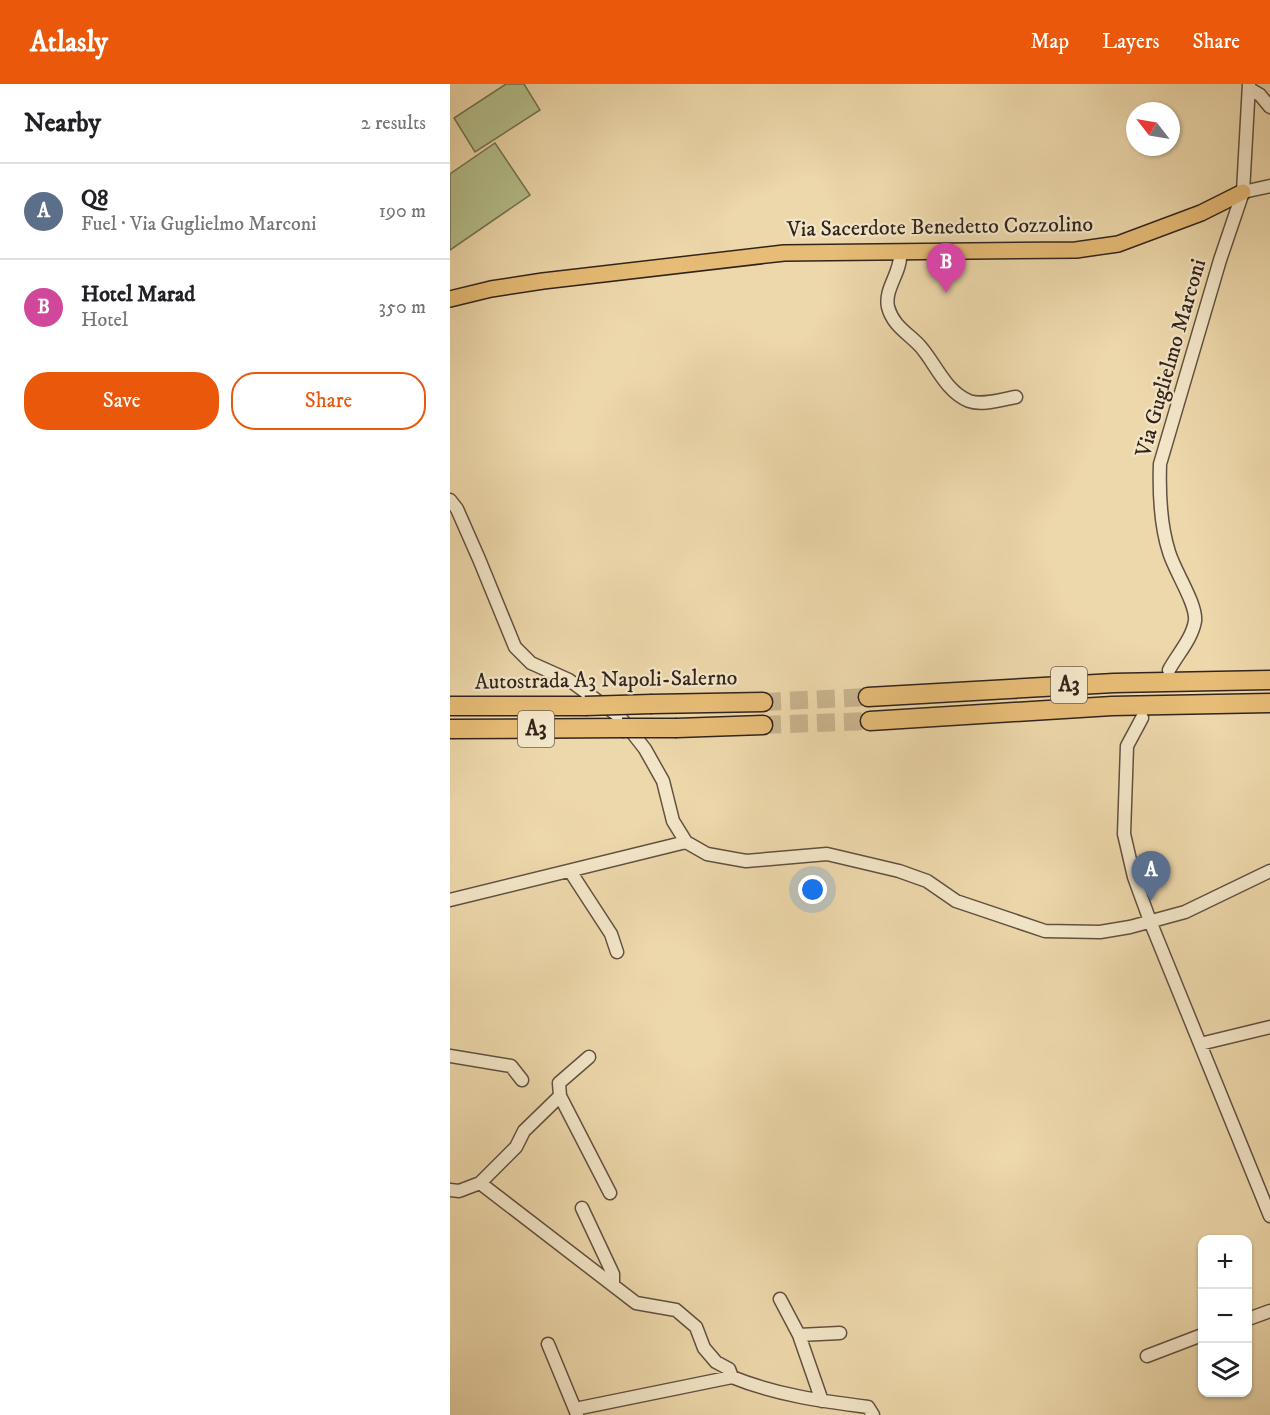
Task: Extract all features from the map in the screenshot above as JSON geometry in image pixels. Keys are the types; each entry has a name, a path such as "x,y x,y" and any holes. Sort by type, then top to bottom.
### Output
{"highway":[{"name":"A3","path":"868,697 1114,683 1270,680"},
{"name":"Autostrada A3 Napoli-Salerno","path":"450,706 763,702"},
{"name":"A3","path":"870,721 1112,706 1270,703"},
{"name":"Autostrada A3 Napoli-Salerno","path":"450,729 678,728 763,725"}],"main road":[{"name":"Via Sacerdote Benedetto Cozzolino","path":"450,299 491,289 784,253 1076,250 1118,244 1201,213 1243,192"}],"street":[{"path":"1250,86 1270,106"},
{"name":"Via Guglielmo Marconi","path":"1168,670 1192,632 1195,620 1194,608 1169,553 1162,526 1159,495 1160,464 1220,260 1243,192 1250,86"},
{"path":"1243,192 1270,186"},
{"path":"900,253 901,261 888,293 888,307 895,323 920,345 940,376 970,402 1016,397"},
{"path":"450,500 457,509 515,647 531,663 570,680 620,717 645,749 663,781 673,821 686,842 706,854 746,861 827,854 899,871 927,881 956,901 1045,932 1100,932 1185,912 1270,871"},
{"path":"1142,718 1127,746 1125,765 1124,834 1134,877 1270,1216"},
{"path":"450,900 686,842"},
{"path":"570,871 611,934 617,952"},
{"path":"1200,1044 1270,1027"},
{"path":"450,1056 511,1066 522,1080"},
{"path":"589,1057 559,1083 560,1096 610,1193"},
{"path":"450,1190 459,1191 480,1183 516,1147 524,1131 560,1096"},
{"path":"480,1183 636,1303 676,1310 696,1327 704,1348 716,1362 729,1370 732,1377"},
{"path":"582,1208 613,1274 613,1285"},
{"path":"780,1299 799,1335 822,1401"},
{"path":"1252,1318 1270,1311"},
{"path":"799,1335 840,1333"},
{"path":"1147,1356 1198,1337"},
{"path":"548,1344 577,1412 732,1377 756,1387 822,1401 868,1407 873,1415"}],"green space":[{"path":"506,84 524,84 540,110 475,152 454,118"},
{"path":"495,143 530,195 450,250 450,174"}],"tunnel":[{"path":"763,702 868,697"},
{"path":"763,725 870,721"}],"place":[{"name":"Hotel Marad","path":"946,293"},
{"name":"Q8","path":"1151,901"}]}
